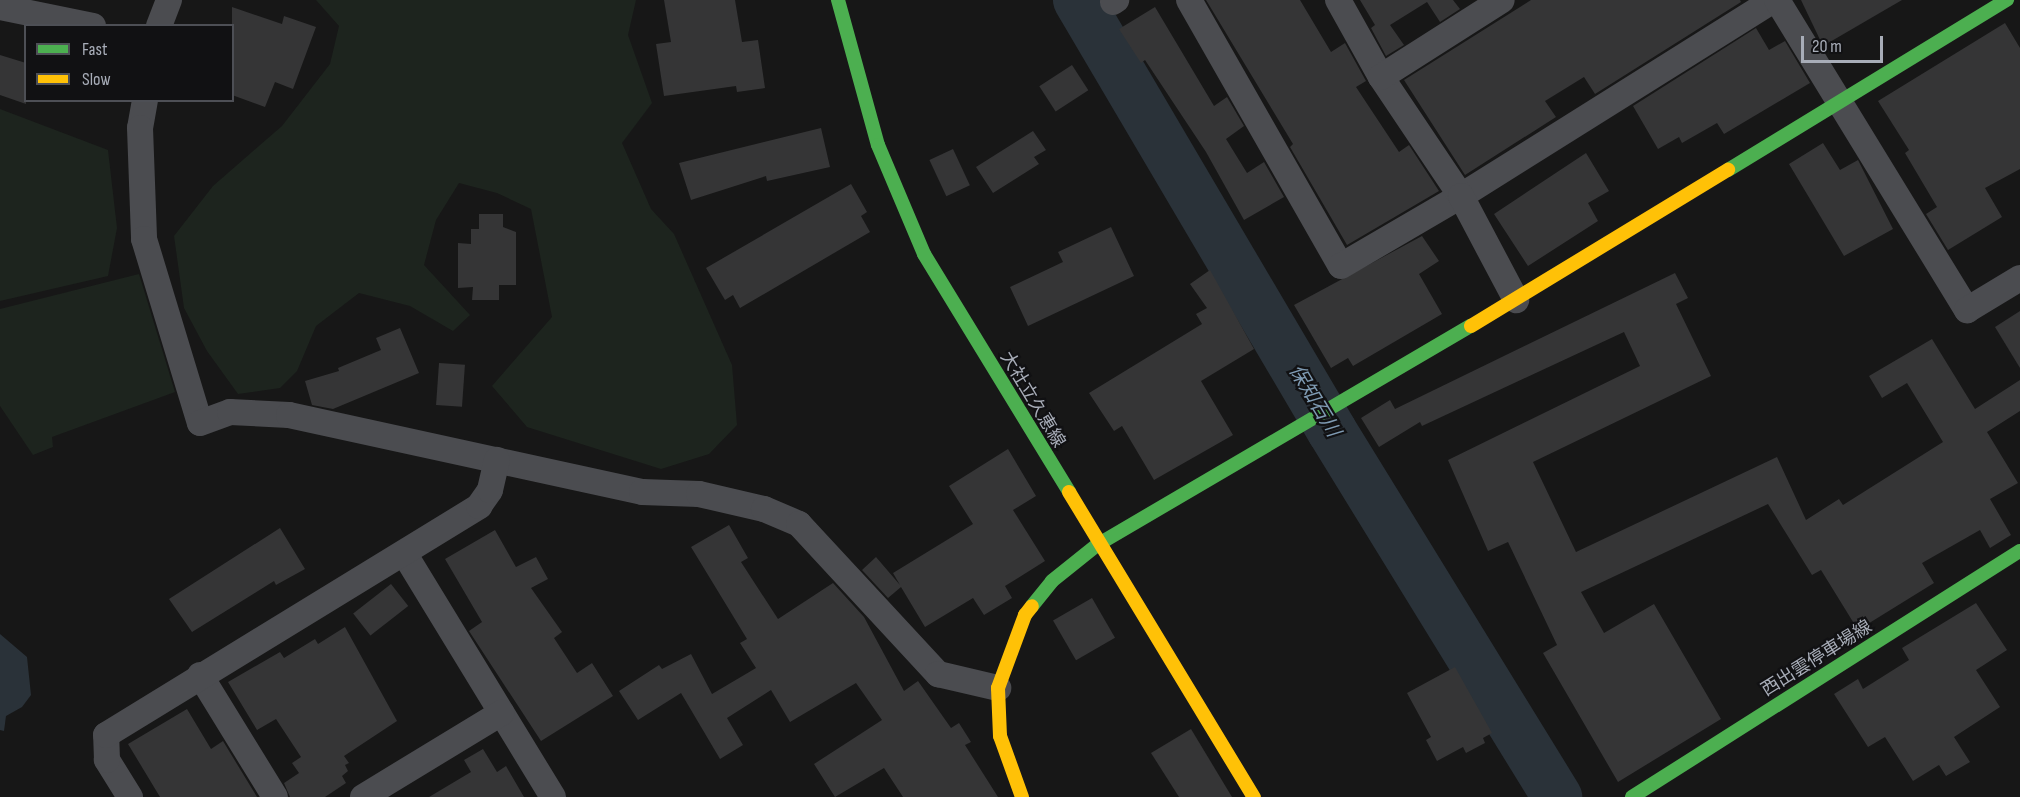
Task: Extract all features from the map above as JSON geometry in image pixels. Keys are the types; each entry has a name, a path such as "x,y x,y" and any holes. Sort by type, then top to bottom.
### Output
{"street":[{"path":"160,24 169,0"},
{"name":"大社立久恵線","path":"838,0 878,145 924,254 1097,545 1254,797"},
{"path":"1189,0 1341,266 1461,196 1773,0"},
{"path":"1338,0 1381,77 1461,196 1516,300"},
{"path":"1381,77 1502,0"},
{"path":"1778,0 1967,310 2020,278"},
{"path":"1022,797 1000,736 999,688 1025,615 1052,581 1097,545 1516,300 1839,100 2007,0"},
{"path":"0,7 83,24"},
{"path":"145,102 140,128 144,239 200,423 230,412 289,415 642,492 699,494 764,509 799,524 938,674 999,688"},
{"path":"130,797 107,760 106,735 200,675 478,506 490,490 496,460"},
{"name":"西出雲停車場線","path":"1632,797 2020,551"},
{"path":"404,553 554,797"},
{"path":"200,675 275,797"},
{"path":"363,797 501,713"}],"shaded area":[{"path":"316,0 636,0 628,35 652,103 622,143 651,209 674,234 732,365 737,425 709,454 661,469 527,427 492,386 552,317 531,209 497,193 459,183 436,220 424,265 470,315 453,331 410,306 359,293 316,326 297,371 280,388 238,394 207,351 184,308 174,236 213,186 282,126 330,64 339,26"},
{"path":"0,109 108,150 117,228 108,276 0,301"},
{"path":"139,274 175,392 52,437 53,447 33,455 0,406 0,309"},
{"path":"0,634 27,657 31,695 22,707 6,716 4,731 0,730"}],"building":[{"path":"664,0 735,0 742,42 758,40 765,88 737,92 736,86 664,96 656,44 671,42"},
{"path":"1206,0 1300,0 1331,52 1345,43 1366,81 1356,87 1399,152 1409,145 1439,191 1347,245 1290,147 1293,144"},
{"path":"1360,0 1453,0 1460,9 1440,22 1427,2 1390,25 1404,45 1386,56 1371,28 1375,25"},
{"path":"1531,0 1740,0 1741,2 1595,94 1584,77 1545,101 1556,117 1465,175 1404,80"},
{"path":"1801,0 1902,0 1823,46"},
{"path":"232,7 282,24 284,16 316,27 293,89 275,82 265,107 234,96 234,24 232,24"},
{"path":"1155,7 1214,106 1227,97 1244,126 1226,139 1247,173 1264,162 1284,197 1244,220 1206,152 1145,60 1141,63 1119,29"},
{"path":"2005,23 2020,48 2020,169 1985,188 2002,217 1948,250 1926,214 1937,207 1905,153 1909,150 1878,101"},
{"path":"1756,28 1769,50 1785,41 1810,83 1724,134 1717,123 1682,143 1679,137 1658,149 1633,106"},
{"path":"0,55 24,62 24,102 26,104 0,95"},
{"path":"1072,65 1088,90 1056,111 1039,86"},
{"path":"821,128 830,167 767,181 766,176 691,200 679,163"},
{"path":"1033,131 1046,150 1034,157 1039,164 993,193 976,167"},
{"path":"1823,143 1840,170 1858,160 1893,229 1844,256 1789,164"},
{"path":"953,149 970,185 946,196 929,160"},
{"path":"1586,153 1609,191 1588,203 1598,221 1528,266 1494,214"},
{"path":"851,184 867,212 861,216 870,232 740,308 733,295 725,300 706,268"},
{"path":"479,214 503,214 503,227 516,232 516,285 499,285 499,300 472,300 473,287 458,288 458,243 471,244 471,229 479,229"},
{"path":"1111,227 1134,276 1028,326 1010,287 1063,262 1058,252"},
{"path":"1422,236 1439,261 1419,274 1442,314 1353,366 1348,358 1331,368 1294,305"},
{"path":"1210,270 1254,349 1201,381 1233,435 1154,480 1122,426 1114,431 1089,393 1202,324 1196,314 1207,308 1190,284"},
{"path":"1675,273 1688,298 1676,304 1711,376 1533,462 1576,552 1777,457 1806,520 1839,499 1843,505 1943,442 1907,383 1882,398 1869,376 1932,339 1975,409 2020,380 2020,411 1987,432 2018,483 1990,499 2011,535 1990,548 1980,530 1922,563 1934,583 1858,630 1821,570 1812,575 1768,504 1581,592 1604,633 1654,604 1721,719 1618,782 1543,653 1557,645 1508,542 1488,551 1448,460 1640,366 1624,332 1422,426 1420,422 1379,447 1361,418 1390,400 1395,409"},
{"path":"2020,311 2020,368 1995,327"},
{"path":"400,328 419,373 333,409 312,405 305,381 339,371 338,368 381,350 376,338"},
{"path":"439,363 465,365 462,407 436,405"},
{"path":"1008,449 1036,496 1013,510 1045,561 1005,586 1012,598 984,615 973,598 925,627 901,587 888,598 862,570 876,557 900,585 893,573 973,524 949,486"},
{"path":"729,525 748,558 741,562 778,619 833,583 864,617 904,691 918,681 951,728 959,723 971,742 965,745 998,797 903,797 884,768 835,797 814,764 882,720 856,683 790,722 771,690 727,718 743,745 720,759 681,693 638,720 619,691 659,665 662,669 691,654 712,694 756,668 740,643 747,639 691,547"},
{"path":"280,528 305,569 276,585 274,581 192,632 169,599"},
{"path":"495,530 516,567 536,557 548,579 531,588 562,632 554,638 577,673 592,663 613,696 541,741 469,631 482,622 445,559"},
{"path":"391,584 408,606 370,636 353,614"},
{"path":"1092,598 1115,638 1076,660 1053,620"},
{"path":"1976,603 2007,650 1976,670 2000,707 1954,737 1970,762 1946,776 1939,765 1913,781 1885,737 1868,747 1834,694 1858,679 1863,689 1909,660 1902,648"},
{"path":"345,627 397,721 344,756 349,763 345,765 348,771 342,776 346,783 325,797 290,797 284,783 299,773 292,763 301,757 276,719 257,730 228,682 280,652 284,658 315,639 318,644"},
{"path":"1455,667 1492,733 1483,738 1485,743 1466,753 1463,747 1437,761 1426,740 1431,737 1407,693"},
{"path":"187,709 211,749 223,741 257,797 160,797 128,744"},
{"path":"1191,729 1232,797 1179,797 1151,753"},
{"path":"483,749 497,772 506,766 524,797 429,797 471,772 464,760"}],"waterway":[{"name":"保知石川","path":"1078,0 1332,431 1557,797"}],"traffic: fast":[{"path":"838,0 878,145 924,254 1069,492"},
{"path":"1728,170 2007,0"},
{"path":"1032,606 1052,581 1097,545 1471,326"},
{"path":"1632,797 2020,551"}],"traffic: slow":[{"path":"1471,326 1728,170"},
{"path":"1069,492 1254,797"},
{"path":"1022,797 1000,736 998,688 1025,615 1032,606"}]}
